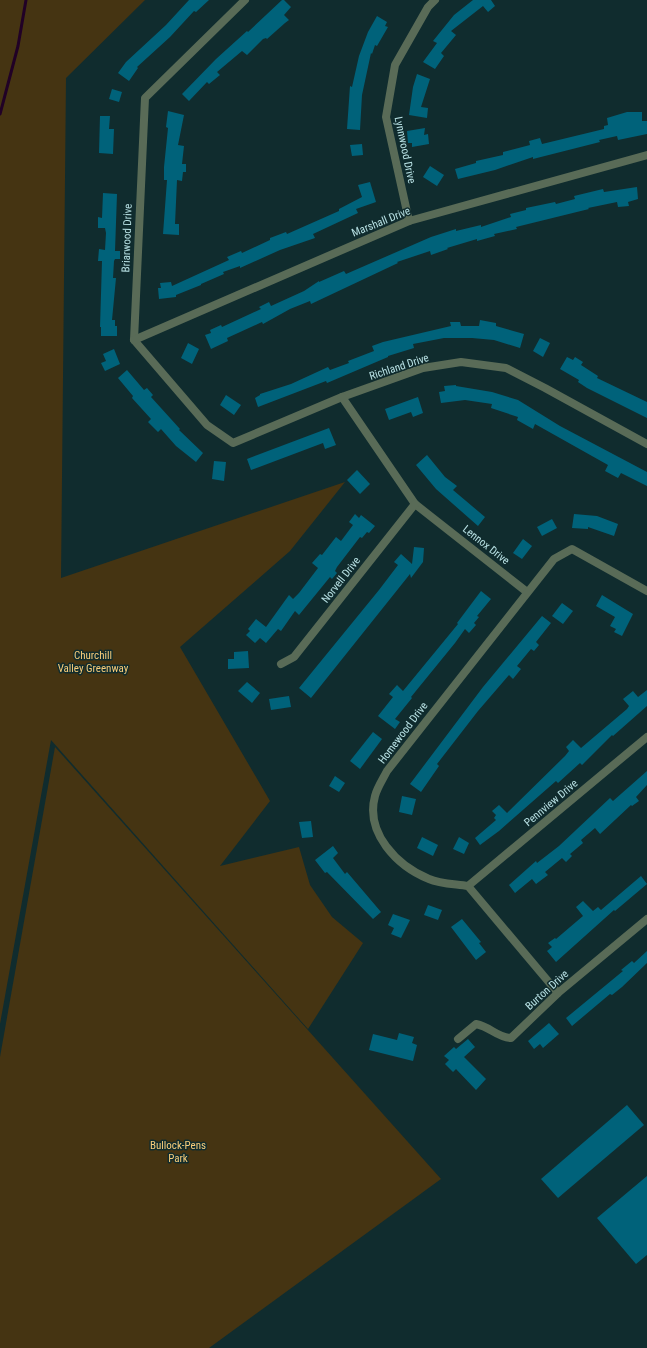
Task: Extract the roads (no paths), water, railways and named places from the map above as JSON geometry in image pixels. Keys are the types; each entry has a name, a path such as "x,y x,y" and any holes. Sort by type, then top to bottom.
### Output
{"street":[{"name":"Briarwood Drive","path":"134,340 145,98 245,0"},
{"name":"Lynnwood Drive","path":"409,221 386,117 395,65 428,7 436,0"},
{"name":"Marshall Drive","path":"134,340 409,221 647,155"},
{"name":"Richland Drive","path":"134,340 207,425 233,443 342,397 423,368 461,362 506,368 647,444"},
{"name":"Lennox Drive","path":"342,397 415,504 527,592"},
{"name":"Norvell Drive","path":"281,664 294,657 415,504"},
{"path":"527,592 554,559 572,549 647,591"},
{"name":"Homewood Drive","path":"468,886 430,880 403,866 383,843 372,816 375,796 387,771 527,592"},
{"name":"Pennview Drive","path":"468,886 647,737"},
{"path":"468,886 558,993"},
{"name":"Burton Drive","path":"458,1039 476,1024 487,1026 501,1037 511,1038 558,993 647,919"}],"waterway":[{"path":"0,114 18,46 26,0"}],"park label":[{"name":"Churchill Valley Greenway","path":"93,661"},
{"name":"Bullock-Pens Park","path":"178,1151"}]}
